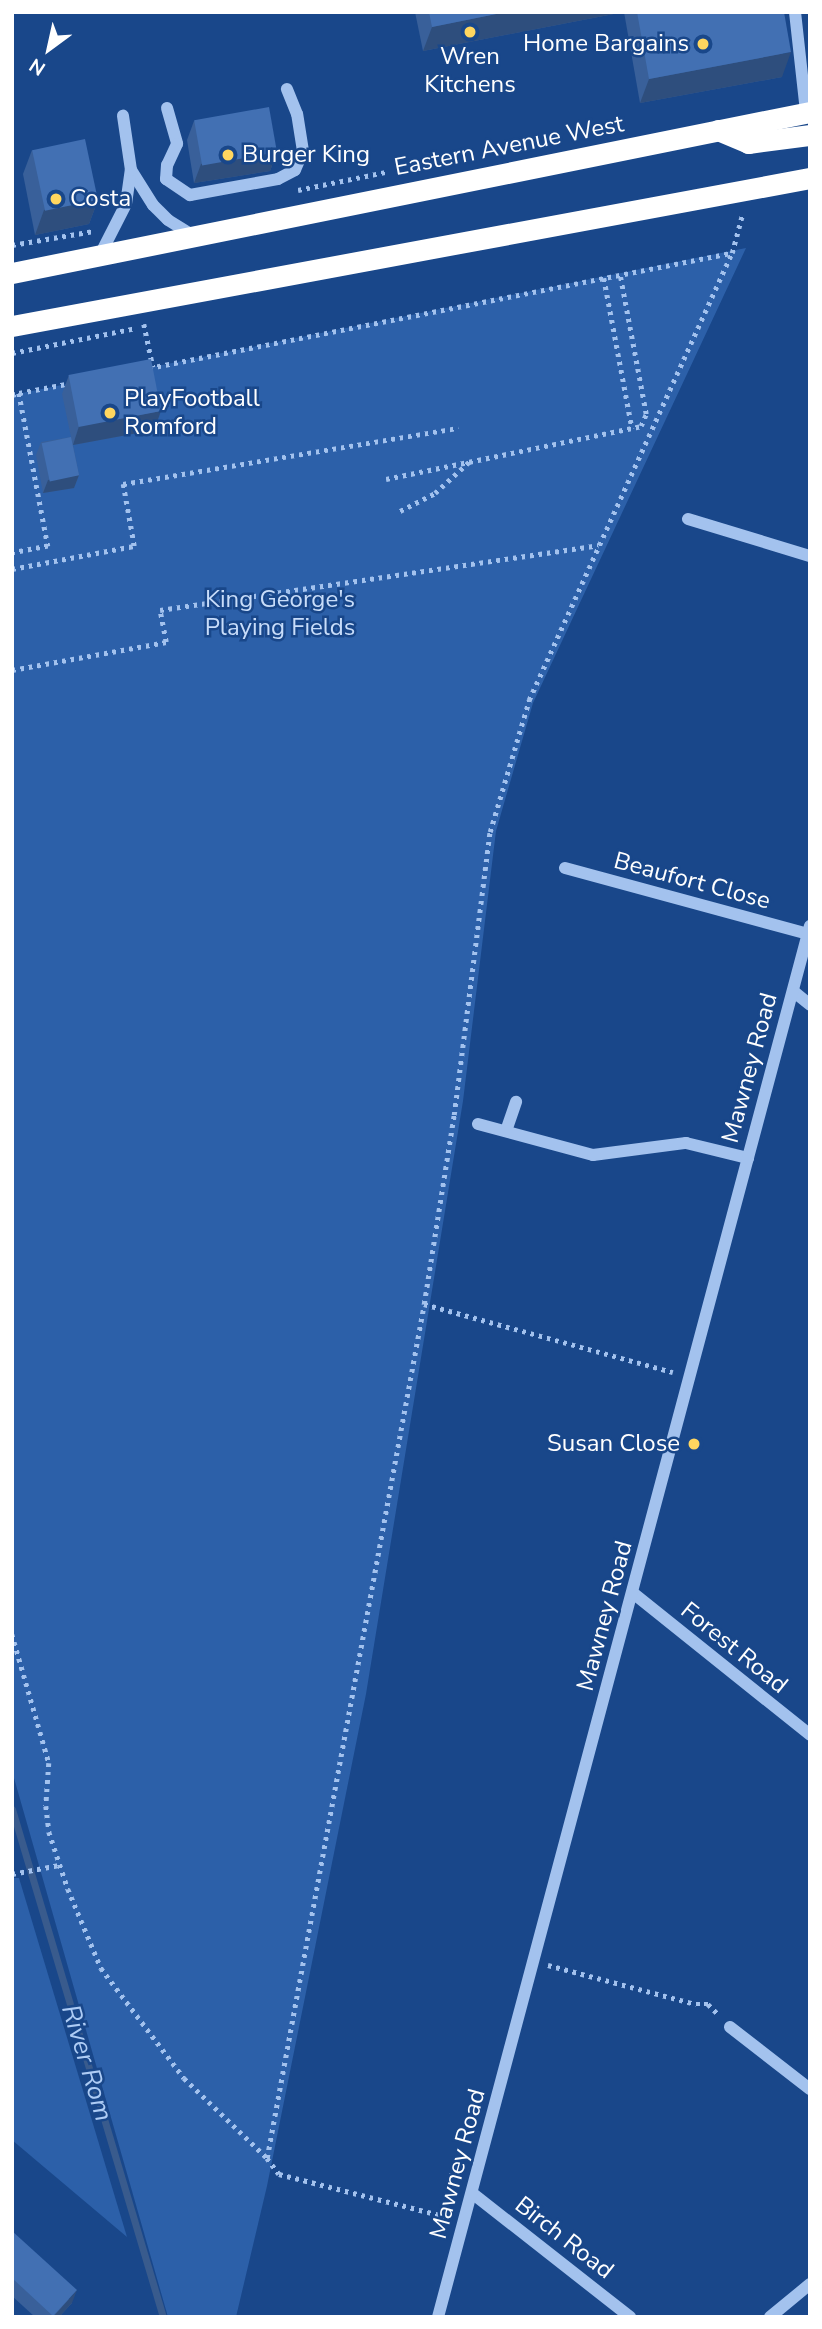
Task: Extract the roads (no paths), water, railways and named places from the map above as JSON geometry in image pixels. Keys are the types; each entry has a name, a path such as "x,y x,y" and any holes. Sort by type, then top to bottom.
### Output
{"highway":[{"name":"Eastern Avenue West","path":"12,273 808,112"},
{"path":"718,130 748,143 810,135"},
{"path":"12,326 810,178"}],"street":[{"path":"795,12 808,112"},
{"path":"167,108 177,144 167,165 166,179 190,195 278,180 295,170 303,151 298,114 287,89"},
{"path":"100,255 126,204 131,170 123,116"},
{"path":"131,170 153,205 168,220 194,236"},
{"path":"688,519 810,555"},
{"name":"Beaufort Close","path":"565,868 809,930"},
{"name":"Mawney Road","path":"438,2317 809,930"},
{"path":"793,991 810,1005"},
{"path":"506,1131 516,1102"},
{"path":"478,1124 593,1155 686,1143 748,1158"},
{"name":"Forest Road","path":"633,1593 810,1735"},
{"path":"730,2027 810,2090"},
{"name":"Birch Road","path":"472,2193 626,2315"},
{"path":"770,2317 810,2284"}],"waterway":[{"name":"River Rom","path":"12,1809 163,2317"}],"place":[{"name":"Wren Kitchens","path":"470,32"},
{"name":"Home Bargains","path":"703,44"},
{"name":"Burger King","path":"228,155"},
{"name":"Costa","path":"56,199"},
{"name":"PlayFootball Romford","path":"110,413"},
{"name":"Susan Close","path":"694,1444"}],"park label":[{"name":"King George's Playing Fields","path":"280,614"}]}
